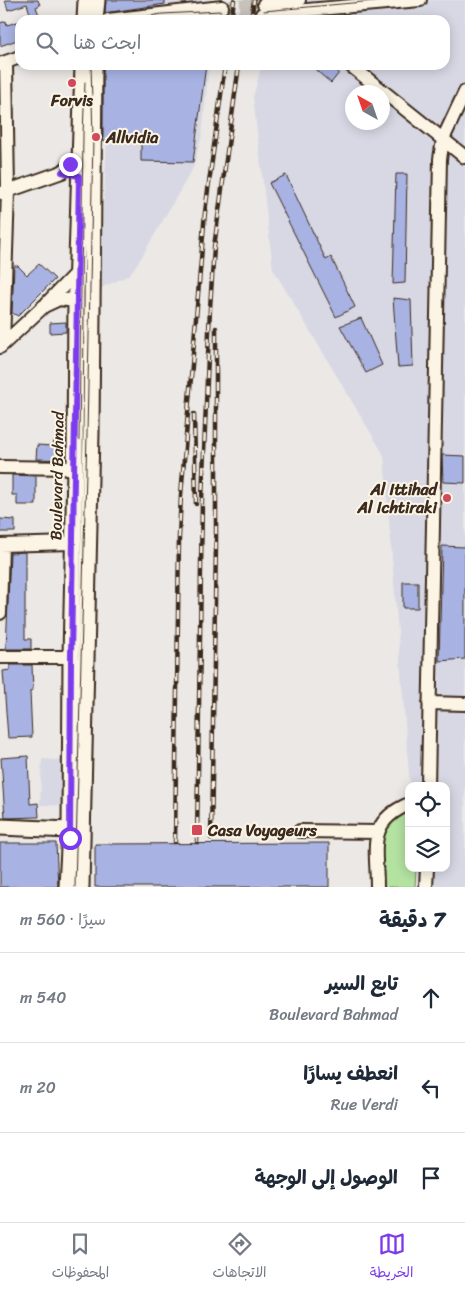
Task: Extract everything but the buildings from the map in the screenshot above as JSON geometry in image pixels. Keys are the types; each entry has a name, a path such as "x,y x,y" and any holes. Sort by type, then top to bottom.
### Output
{"main road":[{"path":"85,15 86,0"},
{"path":"96,15 97,0"},
{"name":"Boulevard Bahmad","path":"67,887 70,834 76,301 83,70"},
{"name":"Boulevard Bahmad","path":"82,887 91,432 94,70"},
{"path":"0,827 70,834"},
{"path":"0,835 70,834"}],"street":[{"path":"299,0 263,9 282,12 420,0"},
{"path":"320,15 324,8"},
{"path":"179,15 221,12 215,15"},
{"path":"282,12 286,15"},
{"path":"1,346 4,193 3,63 15,59"},
{"path":"356,70 465,157"},
{"path":"428,782 440,159 443,139 465,92"},
{"path":"4,193 62,172 80,157"},
{"path":"62,172 79,176"},
{"path":"1,346 77,272"},
{"path":"44,306 59,299 76,301"},
{"path":"0,467 75,468"},
{"path":"0,612 1,545 72,543"},
{"path":"0,657 71,657"},
{"path":"429,703 465,704"},
{"path":"378,887 377,832 385,818 405,806"},
{"path":"300,830 377,832"},
{"path":"426,887 427,872"}],"shaded area":[{"path":"115,0 216,0 214,15 114,15"},
{"path":"278,0 465,0 465,887 418,887 417,872 450,872 450,782 410,782 384,455 273,269 253,97 261,70 450,70 450,15 274,15"},
{"path":"111,70 208,70 202,135 193,168 141,258 129,275 99,289"},
{"path":"42,759 71,761 69,806 40,805"}],"green space":[{"path":"405,812 405,872 416,872 415,887 373,887 375,831"}],"tunnel":[{"path":"222,7 264,4"},
{"path":"252,15 262,14"}],"tram line":[{"path":"264,11 385,0"},
{"path":"156,15 221,11"},
{"path":"75,887 93,138 91,70"},
{"path":"79,440 85,82"}],"railway":[{"path":"232,15 234,0"},
{"path":"252,15 254,0"},
{"path":"175,842 181,495 205,212 224,70"},
{"path":"197,842 202,499 210,308 214,247 238,70"},
{"path":"211,838 216,545 216,328"},
{"path":"194,414 196,504"}],"place":[{"name":"Forvis","path":"72,83"},
{"name":"Allvidia","path":"96,137"},
{"name":"Al Ittihad Al Ichtiraki","path":"447,498"},
{"name":"Casa Voyageurs","path":"197,830"}],"route":[{"path":"70,164 62,172 79,176 75,468 72,543 70,838"}]}
